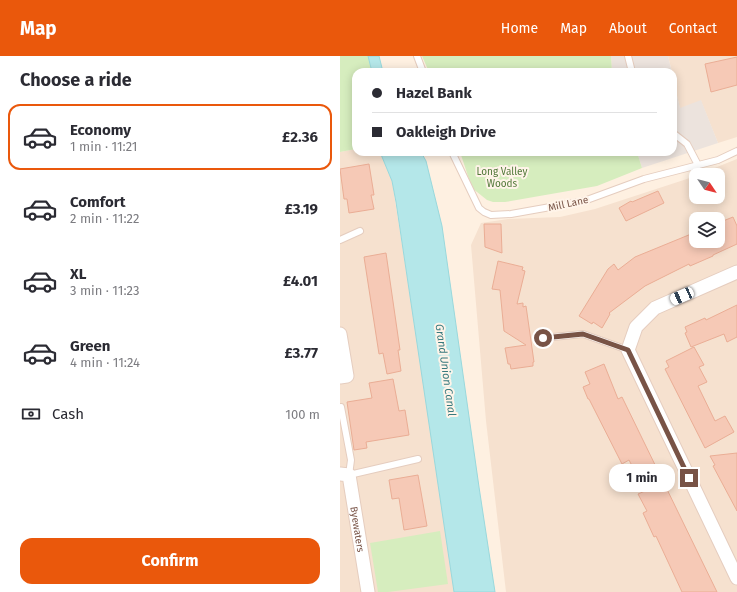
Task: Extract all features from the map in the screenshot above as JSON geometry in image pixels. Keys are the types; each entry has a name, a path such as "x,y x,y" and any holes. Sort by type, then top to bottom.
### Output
{"street":[{"path":"737,272 655,308 636,327 628,350 737,578"},
{"path":"340,334 348,376 340,378"},
{"name":"Byewaters","path":"344,474 368,592"}],"lane":[{"path":"417,56 422,68"},
{"path":"628,56 631,68"},
{"path":"677,136 687,144 698,165"},
{"name":"Mill Lane","path":"454,156 479,208 491,215 511,214 584,201 644,179 718,160 737,151"},
{"path":"340,240 360,231"},
{"path":"543,338 583,334 628,350"},
{"path":"341,407 351,460 344,474"},
{"path":"344,474 418,459"}],"shaded area":[{"path":"611,56 668,56 671,68 612,68"},
{"path":"668,56 737,56 737,137 718,143 701,101 680,109 677,96 677,68 671,68"},
{"path":"677,95 680,108 701,100 718,143 642,168 638,156 677,156"},
{"path":"352,150 352,156 382,156 392,181 425,391 454,592 340,592 340,152"},
{"path":"737,159 737,592 506,592 486,421 471,245 481,223 508,219 560,217 595,209 689,178 689,204 725,204 725,168 714,168"}],"green space":[{"path":"340,56 368,56 371,68 352,68 352,150 340,152"},
{"path":"422,56 611,56 612,68 427,68"},
{"name":"Long Valley Woods","path":"461,156 638,156 642,168 597,186 505,202 493,202 487,200 472,188"},
{"path":"440,531 448,584 378,592 370,543"}],"water":[{"path":"368,56 379,56 382,68 371,68"},
{"name":"Grand Union Canal","path":"382,156 423,156 426,161 442,226 495,592 454,592 392,181"}],"building":[{"path":"737,57 737,85 711,92 705,64"},
{"path":"369,164 374,195 371,195 374,209 349,213 347,199 344,199 340,169"},
{"path":"658,191 664,203 626,221 619,208 631,201 632,202"},
{"path":"733,217 737,226 737,244 690,266 689,264 645,286 609,313 610,314 602,328 579,316 608,269 614,264 618,270 635,257 689,235 689,248 725,248 725,220"},
{"path":"484,224 501,224 502,253 485,247"},
{"path":"386,253 400,350 398,350 401,371 387,374 383,353 379,354 364,257"},
{"path":"498,261 523,267 522,270 525,271 517,304 523,303 523,307 526,306 534,362 533,366 511,369 510,364 508,364 505,348 526,345 504,331 500,290 492,289"},
{"path":"737,305 737,337 727,342 724,334 691,347 685,333 687,332 685,327 705,318 706,320"},
{"path":"694,347 704,365 699,367 707,382 698,386 715,421 725,416 734,432 705,448 665,369 669,367 666,361"},
{"path":"604,364 618,399 622,397 717,592 682,592 656,536 654,537 643,513 647,511 638,494 645,491 629,460 622,464 583,387 590,384 585,372"},
{"path":"393,379 399,411 405,410 409,435 366,442 367,448 354,450 347,402 372,398 369,383"},
{"path":"737,453 737,511 713,466 715,465 710,456"},
{"path":"418,475 427,526 404,530 399,498 392,499 389,480"}],"route":[{"path":"543,338 583,334 628,350 689,478"}]}
